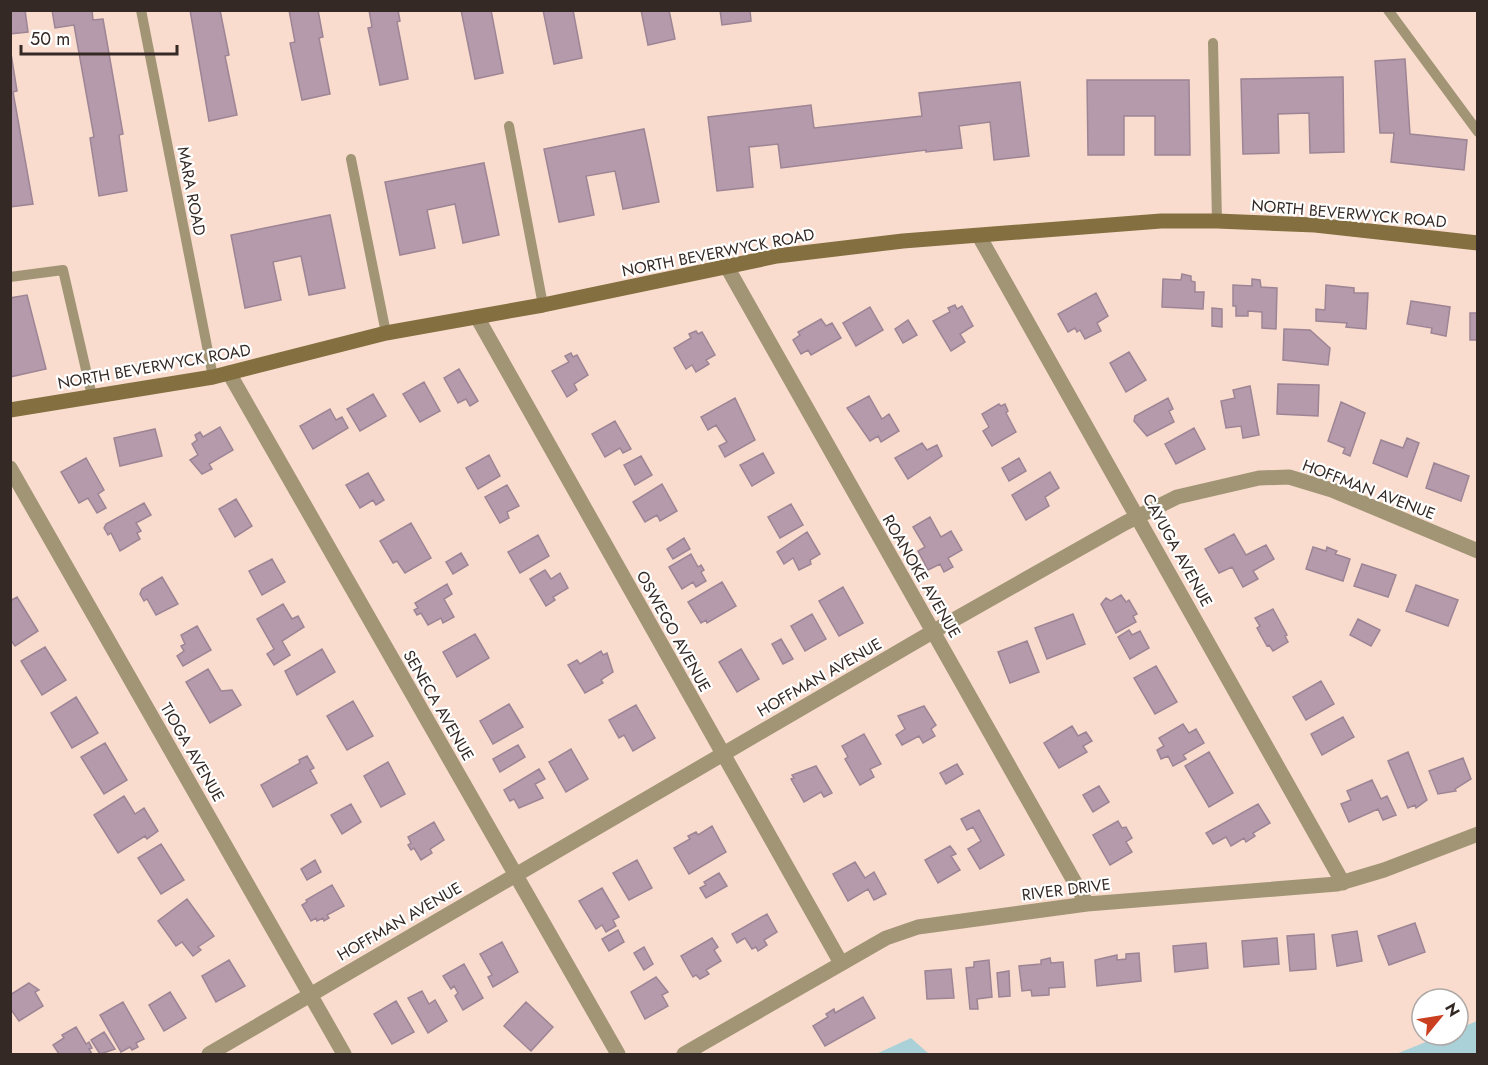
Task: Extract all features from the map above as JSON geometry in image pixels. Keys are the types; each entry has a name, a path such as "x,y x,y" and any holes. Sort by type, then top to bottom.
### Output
{"street":[{"name":"NORTH BEVERWYCK ROAD","path":"10,410 213,377 386,333 477,317 777,256 903,241 1161,221 1217,221 1315,225 1478,243"},
{"name":"CAYUGA AVENUE","path":"979,236 1139,516 1343,883"},
{"name":"ROANOKE AVENUE","path":"727,267 845,480 934,631 1087,904"},
{"name":"OSWEGO AVENUE","path":"477,317 841,963"},
{"name":"SENECA AVENUE","path":"229,373 618,1054"},
{"name":"TIOGA AVENUE","path":"10,468 344,1054"},
{"name":"HOFFMAN AVENUE","path":"208,1054 934,631 1177,496 1226,483 1258,478 1289,477 1332,490 1478,550"},
{"name":"RIVER DRIVE","path":"684,1054 886,938 918,927 1087,904 1343,883 1478,834"}],"lane":[{"name":"MARA ROAD","path":"141,10 213,377"},
{"path":"1388,10 1478,132"},
{"path":"1213,43 1217,221"},
{"path":"509,126 543,304"},
{"path":"351,159 386,333"},
{"path":"10,278 63,270 92,396"}],"water":[{"path":"1477,1021 1477,1054 1396,1054 1413,1047 1470,1047 1470,1024"},
{"path":"911,1038 929,1054 876,1054"}],"building":[{"path":"10,10 25,10 28,32 10,34"},
{"path":"52,10 92,10 93,20 103,19 123,134 119,135 127,191 99,196 90,138 94,137 74,25 55,28"},
{"path":"190,10 220,10 229,55 225,56 237,115 209,121"},
{"path":"289,10 318,10 323,37 319,38 330,94 302,100 290,43 295,42"},
{"path":"369,10 398,10 400,21 397,22 408,79 380,85 368,28 372,27"},
{"path":"461,10 491,10 503,73 475,79"},
{"path":"543,10 573,10 582,58 554,64"},
{"path":"641,10 669,10 675,39 648,45"},
{"path":"720,10 750,10 751,21 722,25"},
{"path":"10,47 17,91 13,92 33,204 10,207"},
{"path":"1405,59 1410,134 1467,140 1464,170 1391,162 1394,133 1380,133 1375,61"},
{"path":"1343,77 1344,152 1310,153 1309,113 1278,114 1279,153 1243,154 1241,79"},
{"path":"1087,80 1189,80 1190,155 1155,155 1155,116 1124,116 1124,155 1088,155"},
{"path":"1020,82 1029,156 994,160 990,122 959,126 962,148 926,152 926,150 781,168 778,144 749,147 753,187 717,191 708,117 811,105 814,128 922,116 919,93"},
{"path":"644,129 659,202 623,209 615,171 586,176 594,215 559,222 544,149"},
{"path":"484,163 499,235 463,243 455,204 427,210 435,248 400,255 385,182"},
{"path":"330,215 345,288 309,295 301,256 273,262 281,300 245,308 231,235"},
{"path":"1182,274 1191,276 1191,281 1195,282 1195,292 1204,292 1203,309 1162,307 1163,279 1181,280"},
{"path":"1252,279 1260,280 1261,287 1277,288 1276,329 1262,328 1262,312 1248,311 1248,316 1236,316 1236,306 1233,306 1233,285 1252,286"},
{"path":"1326,285 1354,288 1354,293 1368,293 1366,329 1346,327 1347,323 1316,321 1316,309 1325,310"},
{"path":"1096,293 1108,316 1097,323 1101,331 1085,339 1080,330 1077,332 1075,328 1068,332 1058,314"},
{"path":"27,295 46,369 10,377 10,298"},
{"path":"1411,301 1450,307 1446,336 1431,333 1432,328 1407,324"},
{"path":"955,305 957,309 962,306 973,326 960,334 965,342 951,351 933,321 950,312 948,308"},
{"path":"870,307 883,330 856,346 843,323"},
{"path":"1212,308 1222,309 1222,327 1212,326"},
{"path":"1470,313 1478,313 1478,340 1470,340"},
{"path":"821,319 826,326 832,323 841,338 811,355 808,350 801,354 793,340 800,335 798,332"},
{"path":"908,320 917,335 903,343 895,329"},
{"path":"1284,329 1310,330 1330,348 1328,365 1283,360"},
{"path":"696,331 698,334 702,332 715,355 706,360 709,364 696,372 692,365 686,369 674,348 691,338 689,334"},
{"path":"1129,352 1146,380 1126,392 1110,363"},
{"path":"571,353 573,357 577,355 588,375 574,384 577,390 567,397 552,371 569,362 565,356"},
{"path":"459,369 478,401 470,406 466,399 458,403 444,378"},
{"path":"424,382 440,411 420,422 403,394"},
{"path":"1278,384 1319,385 1318,416 1277,414"},
{"path":"1250,386 1259,435 1243,438 1241,426 1226,428 1221,401 1235,398 1233,390"},
{"path":"373,394 386,416 360,431 347,409"},
{"path":"869,396 882,419 889,414 899,431 881,442 878,436 870,441 847,408"},
{"path":"735,398 755,440 725,457 719,446 727,442 716,425 708,430 701,417"},
{"path":"1168,398 1173,409 1169,411 1174,422 1147,436 1134,421 1135,416"},
{"path":"1341,402 1365,413 1350,456 1343,453 1345,448 1328,441"},
{"path":"999,404 1001,406 1005,404 1008,411 1006,413 1016,432 992,446 983,431 989,427 982,414"},
{"path":"330,409 336,420 342,417 348,428 313,449 300,426"},
{"path":"615,421 631,449 623,453 620,448 605,457 592,434"},
{"path":"220,427 233,450 209,464 212,469 202,474 190,460 198,455 192,444 197,440 195,435 200,432 203,437"},
{"path":"1194,428 1205,449 1176,464 1165,444"},
{"path":"155,429 162,456 120,466 114,438"},
{"path":"1407,438 1419,443 1407,477 1373,463 1381,440 1403,448"},
{"path":"922,443 927,450 937,445 942,456 908,479 895,458"},
{"path":"763,453 774,473 752,486 740,465"},
{"path":"489,455 500,476 478,489 466,468"},
{"path":"641,456 652,475 635,485 624,465"},
{"path":"86,458 104,490 98,494 106,508 97,513 88,498 79,503 61,472"},
{"path":"1019,458 1026,471 1009,481 1002,468"},
{"path":"1434,463 1469,476 1461,501 1426,488"},
{"path":"1050,472 1059,488 1045,497 1049,506 1026,520 1012,495"},
{"path":"368,473 384,500 376,505 373,500 360,508 346,485"},
{"path":"662,484 677,511 660,521 657,515 645,522 633,502"},
{"path":"507,485 519,506 507,512 509,518 500,523 485,497"},
{"path":"236,499 252,526 235,537 219,509"},
{"path":"144,503 151,515 136,523 141,531 137,533 140,539 120,551 111,533 108,535 104,528 106,524"},
{"path":"791,504 803,525 780,538 768,517"},
{"path":"930,517 941,537 951,531 962,550 948,558 953,567 944,572 940,564 928,570 918,551 925,547 913,527"},
{"path":"411,523 431,558 405,573 397,561 393,563 380,541"},
{"path":"807,532 820,554 810,560 811,564 799,570 793,558 784,564 777,552"},
{"path":"1234,534 1246,555 1266,545 1274,559 1253,571 1258,579 1243,587 1232,567 1219,573 1205,549"},
{"path":"538,535 549,556 520,573 508,552"},
{"path":"684,538 690,549 673,559 667,549"},
{"path":"1313,547 1326,551 1327,547 1337,551 1335,554 1350,559 1343,581 1306,569"},
{"path":"461,553 468,565 453,574 446,562"},
{"path":"691,554 698,567 701,565 704,570 701,572 706,581 696,587 693,582 682,589 669,567"},
{"path":"272,559 285,582 262,595 249,571"},
{"path":"1362,564 1396,575 1388,597 1354,586"},
{"path":"545,570 551,579 560,573 568,588 553,597 555,600 546,606 530,579"},
{"path":"162,577 178,604 156,615 147,599 144,601 140,594 142,589"},
{"path":"722,582 736,606 707,623 706,620 701,623 688,602"},
{"path":"447,584 452,594 444,599 454,617 443,623 441,618 428,625 421,613 417,615 414,610 418,608 415,603"},
{"path":"1416,585 1458,600 1448,626 1406,611"},
{"path":"843,587 863,623 839,636 819,601"},
{"path":"1121,595 1126,602 1129,600 1137,614 1133,616 1136,622 1116,633 1101,604 1106,598 1111,601"},
{"path":"17,597 38,631 15,646 10,639 10,601"},
{"path":"283,604 292,619 298,616 304,627 282,641 290,655 274,665 267,654 274,649 257,619"},
{"path":"1273,609 1287,635 1285,636 1288,642 1273,651 1269,645 1267,646 1257,628 1260,626 1255,618"},
{"path":"812,614 826,639 805,651 791,626"},
{"path":"1073,614 1085,644 1047,659 1035,628"},
{"path":"1358,619 1380,630 1371,646 1350,635"},
{"path":"197,626 211,650 183,666 177,656 184,651 181,646 185,644 181,635"},
{"path":"1129,630 1132,635 1140,631 1149,648 1130,659 1118,637"},
{"path":"475,634 489,658 457,677 443,652"},
{"path":"781,639 793,659 783,664 772,644"},
{"path":"1027,641 1039,672 1010,683 998,652"},
{"path":"45,647 66,680 42,695 21,661"},
{"path":"322,649 335,672 297,695 285,671"},
{"path":"741,649 759,679 737,692 719,662"},
{"path":"601,651 603,655 607,653 613,672 601,680 603,683 585,693 568,665 577,660 580,664"},
{"path":"1156,666 1177,702 1155,714 1134,678"},
{"path":"208,669 221,691 232,690 241,705 210,723 186,682"},
{"path":"1321,681 1334,704 1306,720 1293,697"},
{"path":"76,697 98,733 72,748 51,713"},
{"path":"353,701 373,736 347,750 327,716"},
{"path":"509,704 523,727 493,744 480,721"},
{"path":"636,705 655,738 633,751 624,735 619,738 609,720"},
{"path":"924,706 936,725 931,729 935,736 923,743 919,736 902,745 896,735 905,729 898,716"},
{"path":"1343,717 1354,737 1322,755 1311,734"},
{"path":"1183,724 1189,733 1196,729 1204,743 1183,755 1186,759 1173,766 1168,756 1161,759 1157,750 1164,746 1159,738"},
{"path":"1072,726 1078,736 1086,732 1092,741 1083,746 1087,752 1059,768 1044,743"},
{"path":"864,734 881,764 870,769 874,777 860,785 845,759 848,757 842,746"},
{"path":"105,743 127,780 104,794 81,757"},
{"path":"518,745 525,757 500,772 493,759"},
{"path":"571,749 588,779 566,792 549,762"},
{"path":"1209,752 1233,793 1209,807 1185,766"},
{"path":"1408,752 1427,800 1416,808 1415,805 1408,808 1388,761"},
{"path":"307,756 314,768 310,770 317,783 273,807 261,785 300,763 299,760"},
{"path":"1463,758 1471,779 1455,789 1456,791 1438,794 1429,771"},
{"path":"388,762 405,794 381,807 364,776"},
{"path":"957,764 963,774 946,784 940,773"},
{"path":"816,766 832,793 824,797 821,792 804,802 791,779 794,778 792,775"},
{"path":"539,769 545,779 535,784 543,798 519,808 514,799 510,801 504,790"},
{"path":"1372,780 1381,799 1387,796 1396,815 1383,820 1378,809 1349,822 1341,804 1351,800 1347,791"},
{"path":"1099,786 1109,802 1093,812 1083,795"},
{"path":"124,796 135,814 144,808 158,831 147,839 145,836 118,853 94,815"},
{"path":"351,804 361,822 342,834 331,815"},
{"path":"1258,804 1270,823 1253,833 1255,836 1246,842 1244,838 1231,846 1226,837 1213,844 1206,833"},
{"path":"979,810 1004,855 980,869 968,849 981,841 973,827 967,830 961,819"},
{"path":"1118,821 1122,828 1126,827 1132,838 1126,842 1132,852 1110,865 1093,835"},
{"path":"434,822 444,840 430,849 432,853 421,860 414,848 411,850 408,845 411,843 408,837"},
{"path":"712,826 726,852 689,874 674,848 690,839 688,836 696,832 698,835"},
{"path":"161,844 184,880 161,894 138,858"},
{"path":"950,846 956,854 951,856 960,870 938,883 925,860"},
{"path":"315,860 321,872 307,880 301,869"},
{"path":"637,860 652,888 629,900 613,873"},
{"path":"855,862 865,878 874,872 886,894 874,900 868,889 848,901 833,874"},
{"path":"719,873 727,886 706,898 700,888 706,885 704,882"},
{"path":"332,885 344,906 327,915 329,918 324,921 323,918 317,921 316,918 311,921 302,905 307,902 306,900"},
{"path":"602,888 619,917 613,920 616,926 606,932 602,925 596,929 579,901"},
{"path":"187,899 214,936 198,947 201,950 193,956 182,942 176,946 158,921"},
{"path":"767,914 777,932 764,940 767,945 758,951 756,947 752,949 745,938 737,943 732,934"},
{"path":"1415,923 1425,952 1389,965 1378,936"},
{"path":"618,930 624,942 609,951 602,939"},
{"path":"1357,931 1362,961 1337,966 1332,935"},
{"path":"1314,934 1316,969 1290,971 1287,936"},
{"path":"712,938 718,947 714,950 721,961 706,970 709,974 700,979 696,975 693,977 681,956"},
{"path":"1277,938 1279,964 1244,967 1242,941"},
{"path":"502,942 518,972 493,987 488,977 492,975 480,954"},
{"path":"1206,943 1208,968 1175,972 1173,946"},
{"path":"644,947 653,964 644,970 634,953"},
{"path":"1139,953 1141,981 1097,986 1095,960 1117,955 1117,960 1126,959 1126,954"},
{"path":"1050,958 1051,963 1063,962 1065,987 1049,988 1049,995 1032,996 1031,990 1022,991 1019,966 1041,964 1041,960"},
{"path":"229,960 245,986 216,1002 202,976"},
{"path":"989,960 992,997 977,999 978,1009 970,1009 966,968 974,967 974,962"},
{"path":"464,964 483,998 463,1010 455,996 458,993 454,986 451,989 443,976"},
{"path":"951,969 954,998 927,999 925,971"},
{"path":"1009,971 1010,996 999,997 997,973"},
{"path":"656,977 668,992 662,995 668,1006 645,1019 631,992"},
{"path":"29,983 39,990 35,992 43,1006 19,1021 10,1008 10,995"},
{"path":"422,991 429,1004 435,1000 447,1021 428,1033 408,998"},
{"path":"170,992 186,1018 164,1031 149,1005"},
{"path":"863,997 875,1018 825,1046 813,1026 828,1017 826,1014 834,1009 835,1013"},
{"path":"396,1001 414,1032 392,1044 374,1014"},
{"path":"123,1002 144,1039 136,1043 138,1047 132,1050 130,1047 121,1052 100,1015"},
{"path":"526,1002 553,1027 531,1051 504,1026"},
{"path":"76,1027 86,1044 89,1042 92,1054 59,1054 53,1045 64,1038 62,1035"},
{"path":"104,1032 115,1049 100,1054 91,1040"}]}
